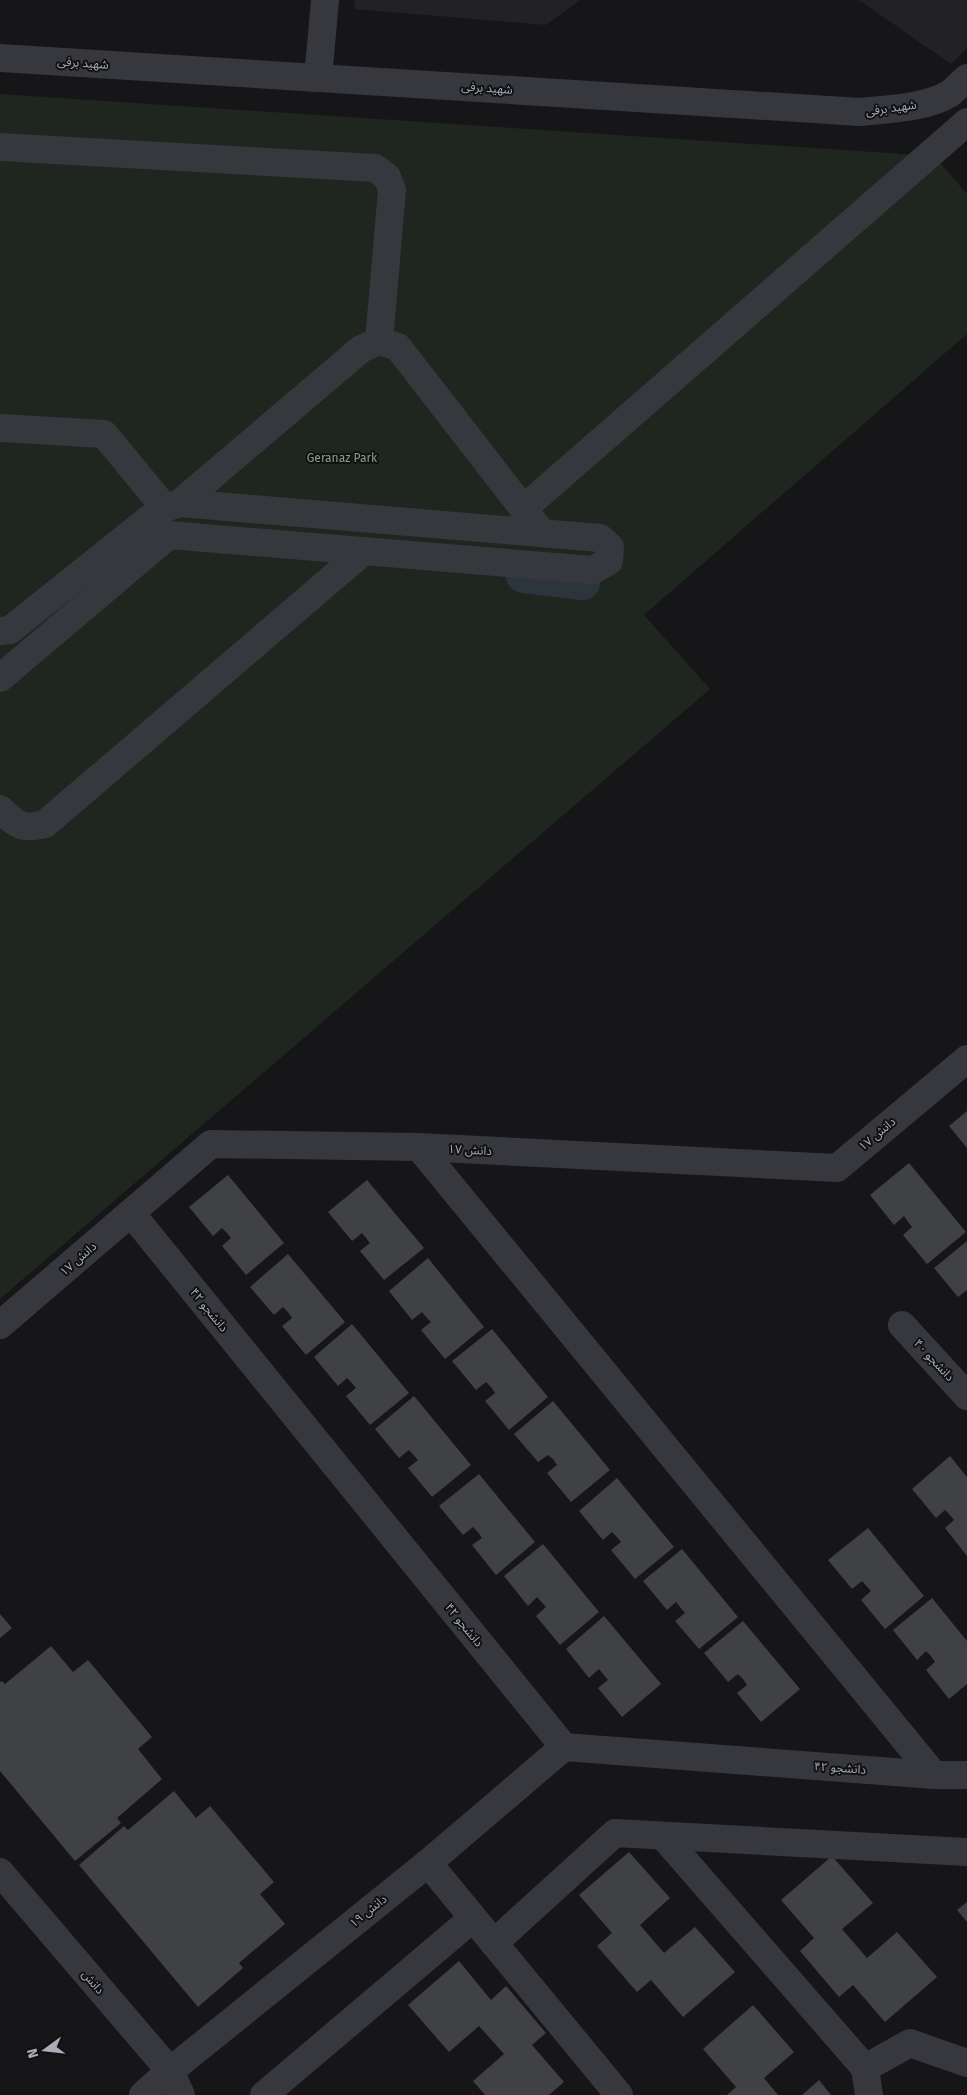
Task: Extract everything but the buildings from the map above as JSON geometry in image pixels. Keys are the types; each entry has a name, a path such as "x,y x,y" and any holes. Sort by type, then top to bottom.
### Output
{"street":[{"path":"318,78 325,0"},
{"name":"شهید برفی","path":"0,58 860,112 900,108 932,101 958,86"},
{"path":"523,509 967,120 958,86"},
{"path":"0,148 375,168 387,177 392,190 379,341"},
{"path":"0,631 10,630 172,506 361,348 379,341 398,347 542,533"},
{"path":"0,428 104,434 172,506 600,538 610,547 608,561 593,570 169,535 0,678"},
{"path":"0,809 18,826 32,827 44,824 364,551"},
{"name":"دانش ۱۷","path":"0,1325 211,1144 420,1147 837,1168 967,1059"},
{"path":"420,1147 934,1775"},
{"name":"دانشجو ۴۲","path":"130,1213 564,1748 934,1775 967,1775"},
{"name":"دانشجو ۴۰","path":"902,1325 967,1396"},
{"name":"دانش ۱۹","path":"143,2095 175,2083 428,1863 564,1748"},
{"path":"494,1943 616,1833 967,1852"},
{"path":"663,1836 865,2068 869,2095"},
{"path":"428,1863 619,2095"},
{"name":"دانش","path":"0,1872 175,2083"},
{"path":"264,2095 473,1918"},
{"path":"865,2068 910,2043 967,2063"}],"shaded area":[{"path":"355,0 580,0 546,25 354,9"},
{"path":"859,0 967,0 967,48 951,64"}],"green space":[{"name":"Geranaz Park","path":"0,94 934,156 967,194 967,334 644,615 710,689 0,1299"}],"waterway":[{"path":"523,576 583,583"}]}
